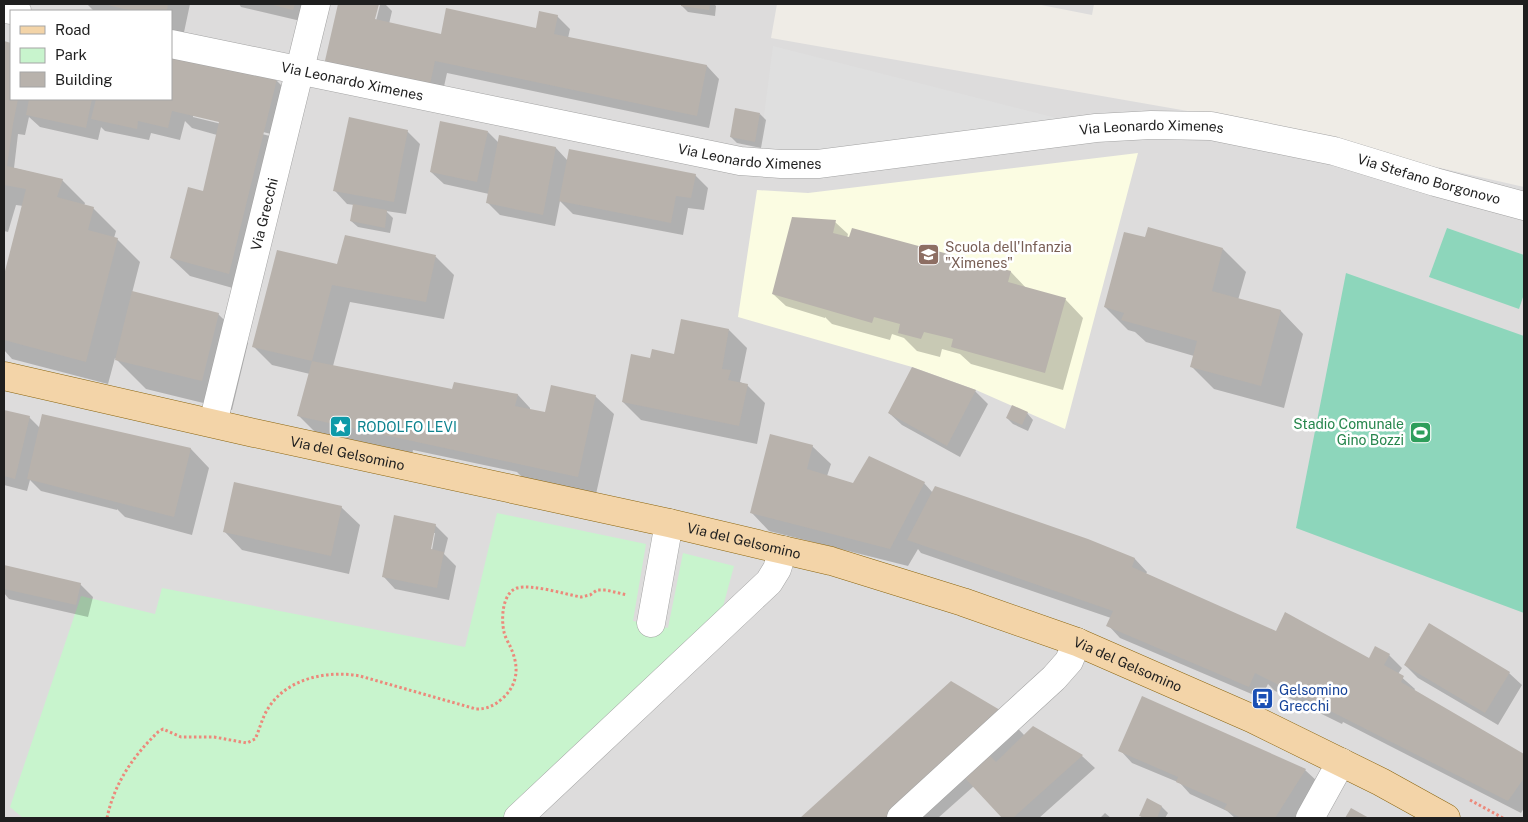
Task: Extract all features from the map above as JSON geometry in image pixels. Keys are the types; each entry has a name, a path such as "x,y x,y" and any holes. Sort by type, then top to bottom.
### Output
{"main road":[{"name":"Via del Gelsomino","path":"4,376 213,424 669,523 831,562 963,602 1077,642 1253,719 1341,762 1446,818"}],"street":[{"name":"Via Grecchi","path":"213,424 316,4"},
{"name":"Via Leonardo Ximenes","path":"172,44 740,161 818,164 1096,128 1151,125 1211,126 1334,152"},
{"name":"Via Stefano Borgonovo","path":"1334,152 1524,206"},
{"path":"653,612 669,523"},
{"path":"518,818 770,582 777,569 783,550"},
{"path":"901,818 1054,678 1069,661 1077,642"},
{"path":"1310,818 1341,762"}],"path":[{"path":"107,818 119,780 158,732 163,729 181,737 214,737 247,743 255,740 266,712 277,697 288,689 314,676 343,672 476,709 486,709 495,704 511,689 517,678 515,656 504,632 503,620 507,597 515,589 525,587 581,597 590,595 596,590 606,590 653,612"}],"shaded area":[{"path":"4,4 777,4 771,38 1199,113 1524,187 1524,818 4,818"},
{"path":"1036,4 1094,4 1092,15"},
{"path":"773,46 1096,128 758,163"},
{"name":"Scuola dell'Infanzia \"Ximenes\"","path":"1138,153 1065,429 976,390 912,367 738,317 757,190 808,193"}],"green space":[{"path":"1447,228 1524,255 1524,294 1519,309 1429,277"},
{"name":"Stadio Comunale Gino Bozzi","path":"1346,273 1524,336 1524,613 1296,528"},
{"path":"497,513 646,544 633,621 668,628 683,553 734,566 721,614 506,818 23,818 10,807 81,596 155,614 162,588 465,647"}],"building":[{"path":"104,4 168,4 167,10 128,10"},
{"path":"269,4 295,4 293,10"},
{"path":"338,4 379,4 375,19 441,34 446,8 536,28 539,11 558,15 554,34 707,65 697,116 435,61 429,89 324,65"},
{"path":"681,4 710,4 709,10 681,6"},
{"path":"4,41 10,43 10,100 18,100 7,166 63,179 57,197 94,207 88,230 118,238 86,362 4,340 4,275 26,189 4,185"},
{"path":"172,54 277,79 229,274 170,258 188,187 203,191 219,122 172,111 168,128 138,121 137,129 91,119 96,100 172,100"},
{"path":"29,100 92,100 86,128 26,115"},
{"path":"735,108 760,113 755,142 730,137"},
{"path":"349,117 408,130 394,202 333,191"},
{"path":"440,121 488,131 477,182 430,172"},
{"path":"499,135 556,147 543,215 486,203"},
{"path":"569,149 696,174 691,198 676,196 671,223 559,201"},
{"path":"353,204 387,210 385,228 350,221"},
{"path":"792,217 836,220 833,233 849,237 852,228 1011,271 1008,282 1066,298 1045,373 951,347 953,339 924,332 921,339 898,333 900,324 874,317 872,323 772,294"},
{"path":"1148,227 1223,248 1212,291 1281,310 1261,386 1190,367 1197,341 1121,320 1124,313 1104,307 1124,232 1145,237"},
{"path":"345,235 436,255 426,302 332,285 312,361 252,347 277,250 337,264"},
{"path":"132,291 219,313 202,381 115,360"},
{"path":"681,319 729,329 722,369 731,370 728,380 748,384 739,426 622,402 631,354 650,358 652,349 674,354"},
{"path":"312,361 452,389 454,382 518,394 515,406 545,412 551,385 596,395 578,477 297,416"},
{"path":"912,367 976,390 947,446 888,413"},
{"path":"1012,405 1028,412 1022,425 1006,418"},
{"path":"4,410 30,416 15,479 4,476"},
{"path":"42,414 191,448 174,517 27,479"},
{"path":"770,434 813,445 807,469 853,483 869,456 925,482 890,549 750,513"},
{"path":"234,482 342,506 331,556 223,532"},
{"path":"935,486 1088,539 1135,558 1132,567 1276,631 1285,612 1369,658 1375,646 1390,654 1384,665 1404,676 1401,682 1524,754 1524,778 1508,801 1255,673 1249,687 1106,626 1113,611 907,540"},
{"path":"394,515 436,524 431,549 444,552 437,588 382,577"},
{"path":"4,565 81,583 76,605 4,589"},
{"path":"1429,623 1510,672 1485,713 1404,665"},
{"path":"951,681 1005,713 890,818 800,818"},
{"path":"1142,696 1306,769 1275,818 1241,818 1224,809 1227,804 1176,782 1178,777 1118,751"},
{"path":"1033,726 1083,755 1013,818 1002,818 963,776 988,754 996,762"},
{"path":"1147,798 1162,806 1157,818 1139,816"},
{"path":"1351,808 1369,818 1345,818"}],"place":[{"name":"Scuola dell'Infanzia \"Ximenes\"","path":"929,255"},
{"name":"RODOLFO LEVI","path":"341,427"},
{"name":"Stadio Comunale Gino Bozzi","path":"1420,432"},
{"name":"Gelsomino Grecchi","path":"1263,698"}]}
